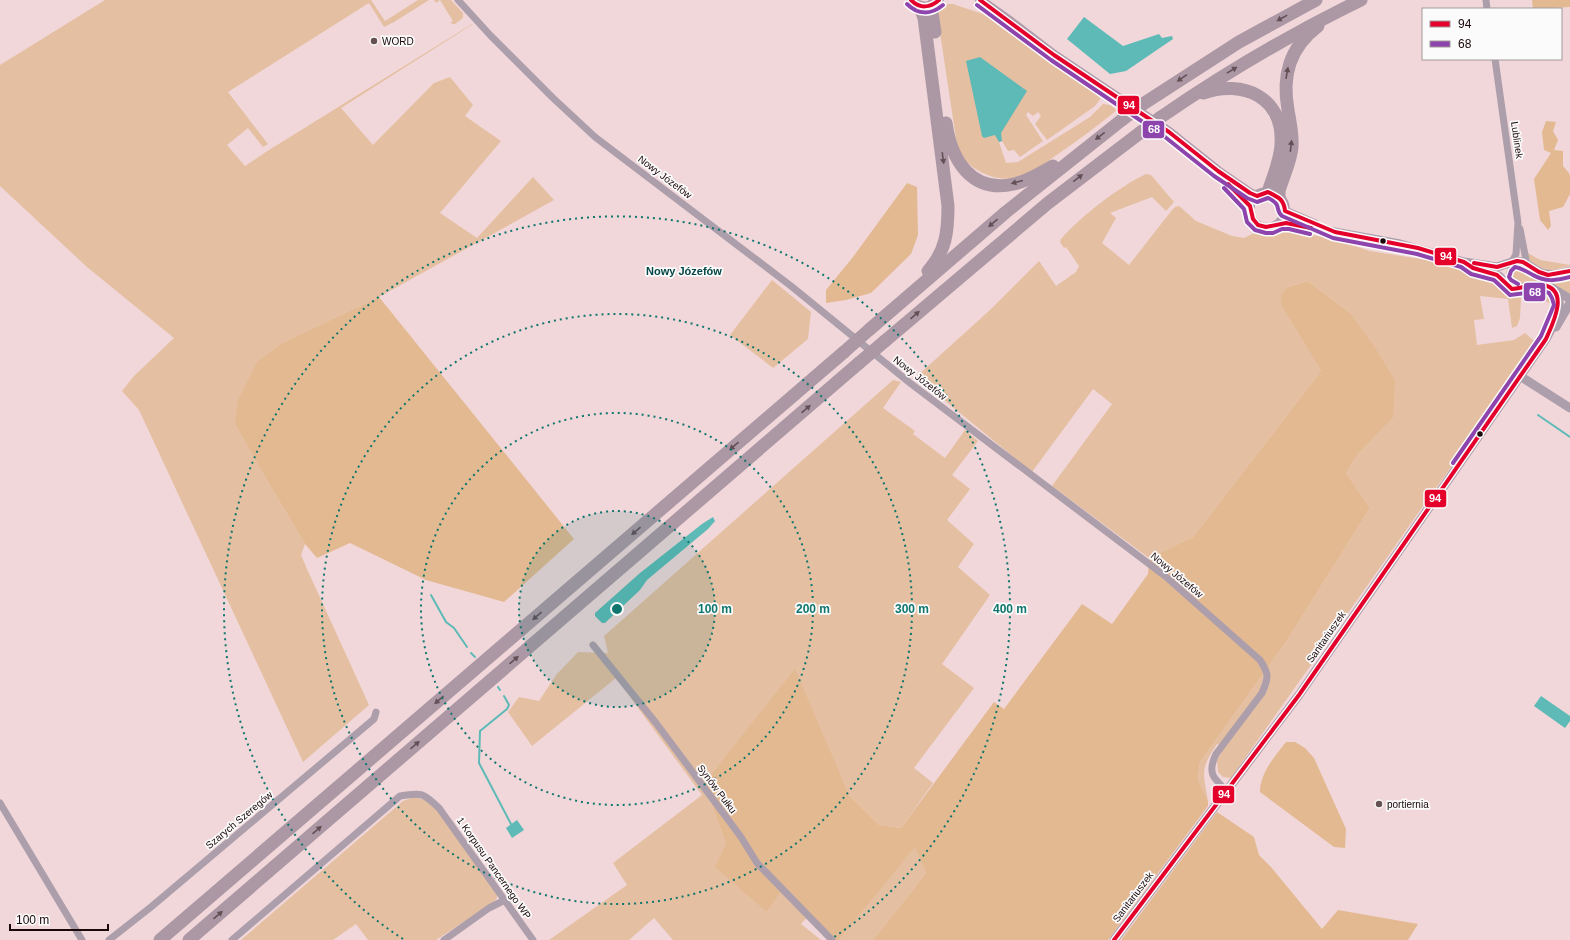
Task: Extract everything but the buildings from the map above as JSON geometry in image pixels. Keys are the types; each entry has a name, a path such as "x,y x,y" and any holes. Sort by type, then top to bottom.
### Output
{"highway":[{"path":"160,940 844,352 908,295 1078,153 1143,104 1239,42 1316,0"},
{"path":"189,940 885,341 1048,203 1161,117 1188,99 1260,53 1361,0"},
{"path":"908,295 941,254 948,226 946,180 924,18 915,3"},
{"path":"936,3 933,21 947,128 956,159 963,168 978,180 1001,186 1025,180 1078,153"},
{"path":"1268,195 1278,191 1292,148 1285,90 1288,68 1292,56 1300,43 1314,29 1341,10"},
{"path":"1188,99 1214,90 1234,88 1246,90 1257,95 1272,108 1281,131 1282,143 1279,160 1268,195"}],"main road":[{"path":"973,0 981,1 1007,19 1054,55 1170,132 1218,171 1250,192 1268,195 1284,203 1285,211 1280,222 1273,227 1260,226 1253,220 1249,211 1250,206 1218,171"},
{"path":"915,3 924,7 936,3"},
{"path":"1250,206 1268,195"}],"street":[{"name":"Nowy Józefów","path":"458,0 490,35 553,98 595,137 791,286 910,383 1164,576 1260,660 1267,671 1267,682 1262,693 1216,754 1211,763 1212,773 1216,781 1227,791"},
{"name":"Lublinek","path":"1495,60 1518,223 1523,241 1524,258 1527,264"},
{"path":"1285,211 1303,220 1335,232"},
{"path":"1280,222 1418,248 1464,262 1497,267 1520,261 1536,271 1548,275 1570,271"},
{"name":"Lublinek","path":"1512,262 1516,254 1518,223"},
{"path":"1464,262 1477,269 1497,275 1509,287 1515,289 1542,285 1552,288 1570,299"},
{"path":"1505,283 1503,271 1506,265 1512,262"},
{"name":"Sanitariuszek","path":"1546,339 1560,306 1559,297 1552,288"},
{"name":"Sanitariuszek","path":"1114,940 1299,695 1520,376 1560,321 1570,303"},
{"path":"1520,376 1570,408"},
{"name":"Synów Pułku","path":"594,645 656,723 701,786 741,837 757,863 832,940"},
{"name":"Szarych Szeregów","path":"109,940 152,907 374,719 376,712"},
{"name":"1 Korpusu Pancernego WP","path":"232,940 400,796 414,794 425,795 439,808 533,940"},
{"path":"0,803 3,817 82,940"},
{"path":"444,940 489,908 505,900"}],"shaded area":[{"path":"105,0 371,0 385,21 418,0 429,0 384,27 369,3 228,92 268,144 263,147 248,128 227,145 245,166 473,24 341,108 373,145 434,83 450,77 473,105 465,116 501,141 440,213 477,238 533,177 554,200 379,297 284,342 236,423 268,482 305,544 301,555 369,705 303,762 139,410 122,391 134,376 174,338 87,267 0,186 0,65"},
{"path":"440,0 451,0 463,13 463,18 455,24 452,24 451,22 453,21"},
{"path":"1532,0 1570,0 1570,7 1533,8"},
{"path":"941,4 953,4 983,14 1101,98 1095,106 1047,140 1035,124 1041,116 1038,112 1033,116 1028,112 1026,115 1043,141 1020,157 1014,150 1008,151 1002,141 999,142 1006,163 1018,162 1090,117 1103,104 1110,105 1117,110 1049,161 1024,175 1012,179 996,178 974,168 962,157 957,145 937,13"},
{"path":"1546,121 1556,122 1553,131 1558,140 1554,150 1563,151 1563,166 1570,176 1570,194 1563,207 1549,211 1551,226 1548,230 1540,220 1534,179 1551,153 1544,150 1542,132"},
{"path":"1146,174 1151,175 1174,202 1166,211 1152,197 1110,213 1116,218 1102,243 1129,265 1172,210 1179,206 1196,221 1232,236 1244,238 1256,232 1264,234 1292,231 1333,239 1370,251 1433,261 1480,277 1492,283 1505,293 1521,298 1520,318 1517,326 1512,328 1508,299 1480,296 1484,319 1474,320 1477,345 1514,340 1525,333 1534,341 1509,383 1481,425 1231,778 1223,777 1218,772 1217,760 1224,747 1217,744 1205,766 1204,771 1208,801 1198,779 1200,762 1286,642 1370,508 1346,473 1358,454 1393,418 1350,313 1308,281 1288,287 1282,307 1321,371 1193,537 1149,558 1052,486 1112,404 1093,389 1032,472 916,377 990,310 1039,261 1056,286 1076,272 1079,266 1066,247 1064,248 1060,242 1061,239 1079,221 1101,203 1124,186"},
{"path":"907,183 917,187 918,235 911,254 871,293 846,300 826,303 826,290 853,257"},
{"path":"1528,253 1540,260 1570,266 1553,270 1542,268 1530,262"},
{"path":"1522,265 1534,273 1544,276 1570,274 1570,295 1551,285 1537,281 1513,285 1506,278 1506,272 1510,266"},
{"path":"772,280 811,312 808,339 773,368 730,335"},
{"path":"1308,281 1350,313 1376,349 1395,381 1393,418 1358,454 1346,473 1370,508 1286,642 1200,762 1198,779 1208,801 1208,806 1108,940 873,940 926,873 915,847 839,940 836,940 785,887 767,912 715,867 726,844 704,783 795,669 850,796 879,825 901,828 994,702 1004,709 1082,604 1112,624 1148,574 1149,558 1193,537 1321,371 1282,307 1281,295 1288,287"},
{"path":"1537,288 1550,291 1557,305 1551,304 1542,299 1526,296 1527,290"},
{"path":"379,297 574,539 504,602 426,580 350,543 317,558 305,544 235,423 238,400 257,362 284,342"},
{"path":"893,380 901,382 883,408 915,431 913,434 945,458 965,430 978,441 952,475 970,489 947,520 974,544 958,567 990,595 942,664 974,688 914,768 933,783 901,828 879,825 850,796 795,670 704,783 726,844 767,912 785,887 811,913 801,924 821,940 673,940 654,918 629,940 549,940 627,885 613,863 702,795 616,678 532,746 508,712 519,697 539,701 556,675 578,652 608,653 604,636"},
{"path":"1286,742 1295,742 1305,748 1314,758 1346,829 1345,848 1334,847 1260,792 1265,772"},
{"path":"414,797 425,800 438,811 497,892 497,898 494,902 436,940 368,940 356,924 333,940 241,940 403,801"},
{"path":"1217,812 1254,837 1259,855 1271,867 1322,929 1338,910 1418,924 1408,940 1121,940"},
{"path":"915,846 926,873 873,940 839,940"}],"water":[{"path":"1084,17 1123,46 1159,34 1162,38 1172,36 1173,39 1126,71 1110,74 1067,39"},
{"path":"980,57 1027,91 1001,133 1002,141 999,142 995,135 984,138 982,136 966,61"},
{"path":"713,517 715,521 708,529 647,580 640,590 605,623 602,623 595,616 595,613 640,573"},
{"path":"1541,696 1570,716 1570,721 1565,728 1534,706"},
{"path":"517,820 524,830 512,838 506,828"}],"waterway":[{"path":"1538,415 1570,437"},
{"path":"431,595 446,622 454,628 467,647"},
{"path":"471,653 475,657"},
{"path":"504,696 509,705 507,709 480,731 479,763 511,824"}],"transit line":[{"name":"94","path":"911,0 921,6 929,6 939,0"},
{"name":"94","path":"980,0 1054,55 1169,132 1218,171 1250,193 1257,196 1268,192 1278,197 1282,201 1285,211 1335,232 1418,248 1464,262 1473,268 1497,275 1512,289 1543,285 1551,288 1556,293 1558,300 1555,316 1546,339 1299,695 1114,940"},
{"name":"68","path":"907,4 911,8 920,12 934,11 943,5"},
{"name":"68","path":"977,5 1051,60 1165,137 1214,176 1247,198 1257,202 1268,198 1273,200 1282,216 1333,238 1417,254 1461,267 1471,274 1494,280 1510,295 1542,291 1549,293 1554,305 1541,336 1453,463"},
{"name":"94","path":"1228,184 1250,206 1253,219 1258,225 1266,227 1286,223 1311,228"},
{"name":"68","path":"1224,188 1244,209 1247,222 1255,230 1273,233 1282,229 1289,229 1310,234"},
{"name":"94","path":"1474,263 1497,267 1517,261 1523,262 1539,272 1548,275 1570,271"},
{"name":"68","path":"1518,284 1509,277 1511,271 1515,267 1546,280 1570,277"}],"place":[{"name":"WORD","path":"374,41"},
{"name":"portiernia","path":"1379,804"}],"district":[{"name":"Nowy Józefów","path":"684,271"}]}
